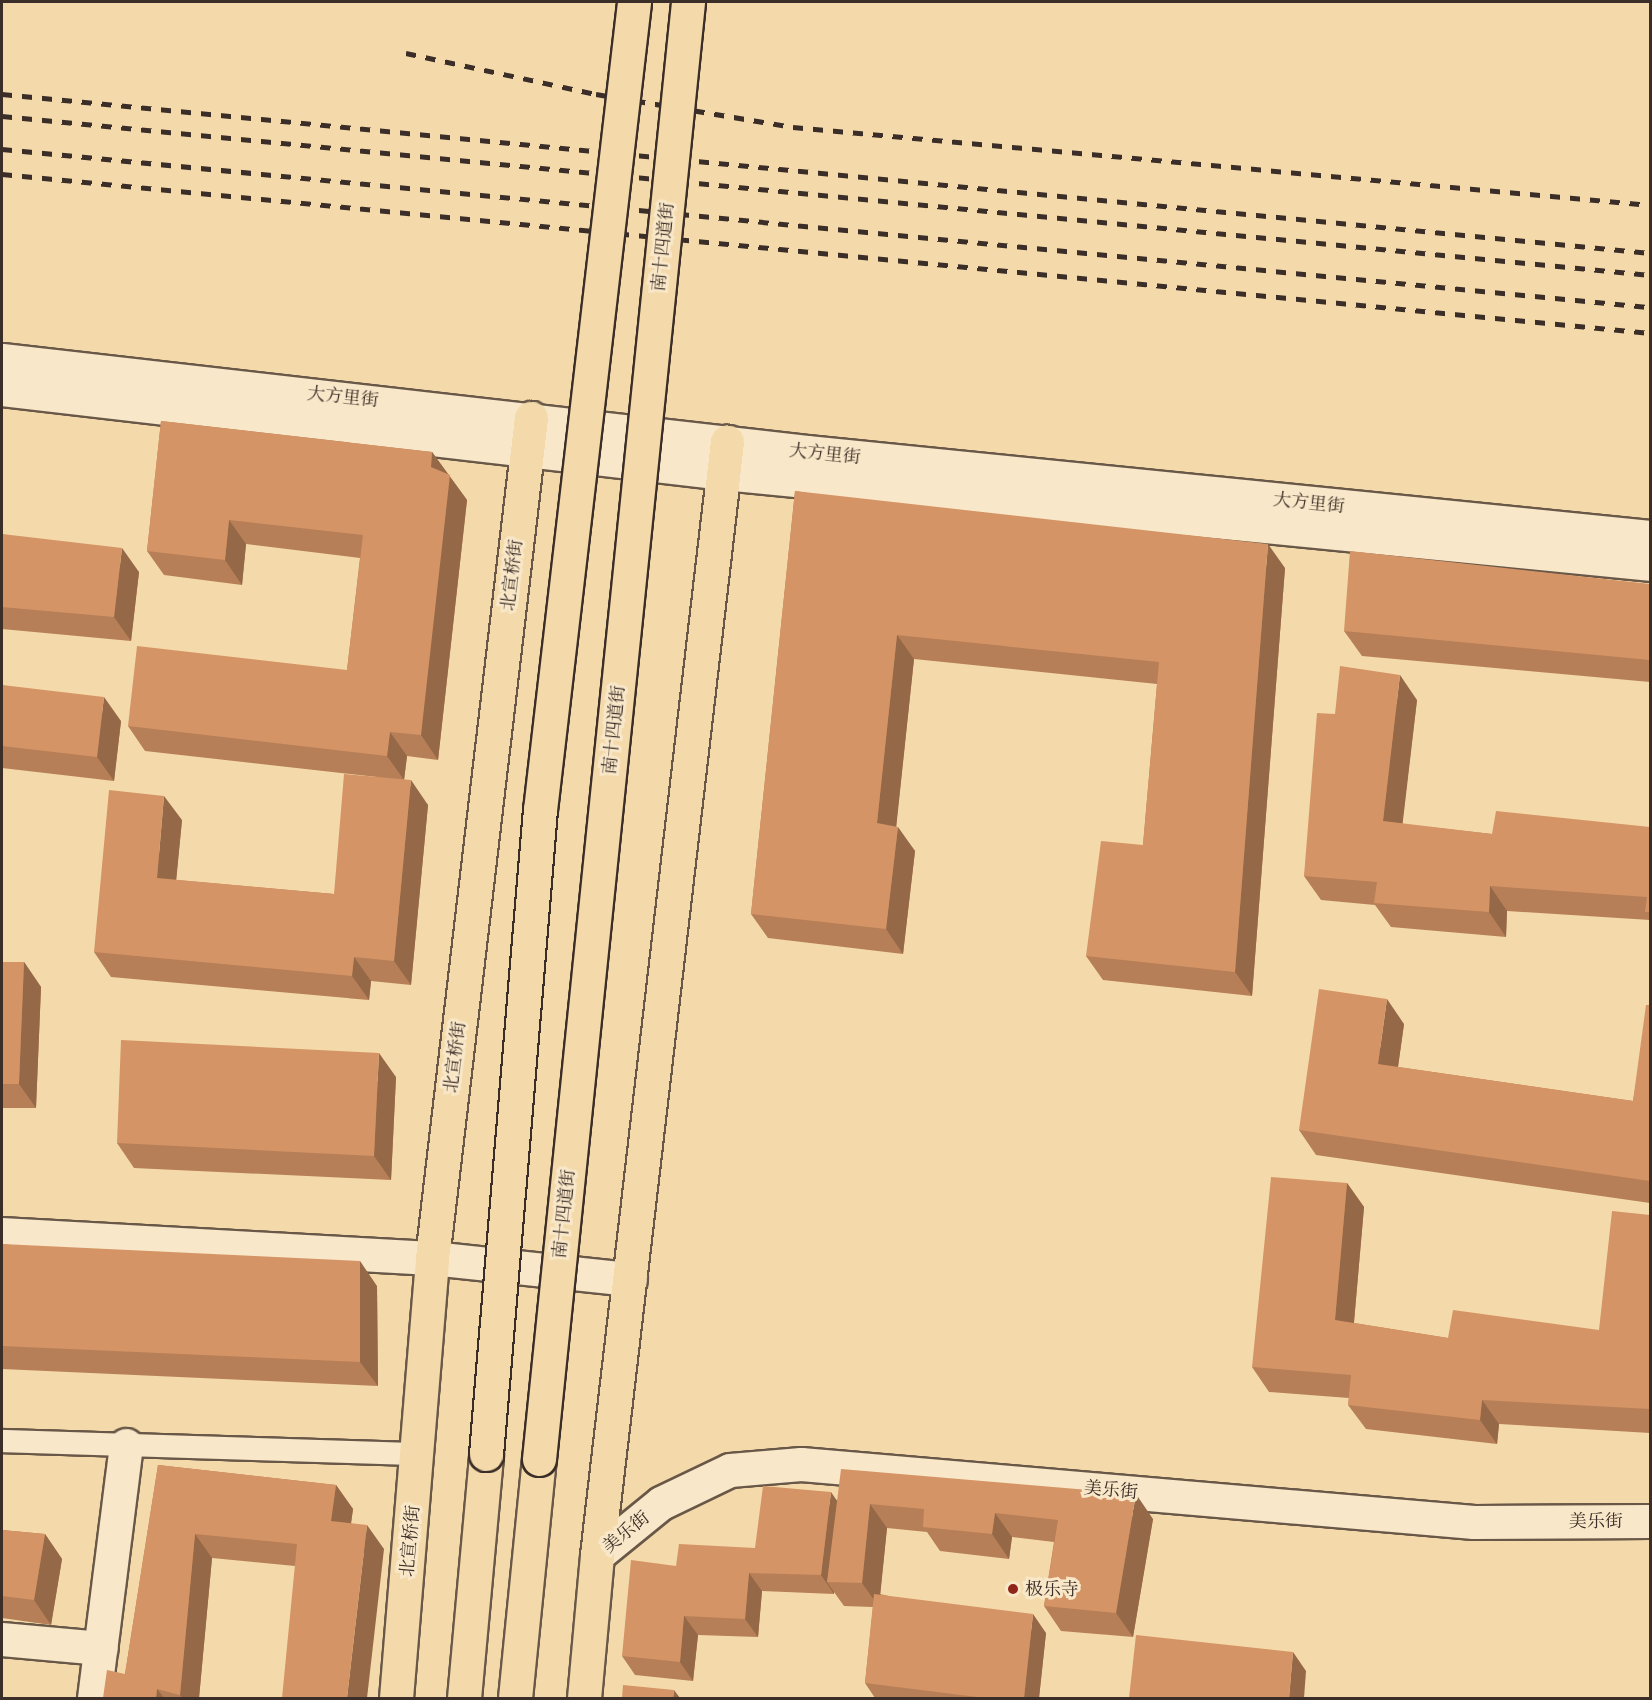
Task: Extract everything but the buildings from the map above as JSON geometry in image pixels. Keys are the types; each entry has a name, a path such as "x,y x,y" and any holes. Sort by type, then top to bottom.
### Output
{"main road":[{"path":"464,1698 540,810 634,2"},
{"name":"南十四道街","path":"515,1698 688,2"},
{"name":"大方里街","path":"2,360 725,458 1650,564"},
{"name":"大方里街","path":"2,389 529,433"},
{"name":"北宣桥街","path":"396,1698 418,1454 432,1258 529,433"},
{"path":"585,1698 597,1555 725,458"},
{"name":"大方里街","path":"725,458 1650,537"},
{"path":"2,1234 432,1258 630,1279"},
{"path":"94,1698 126,1445"},
{"name":"美乐街","path":"597,1555 661,1503 730,1470 801,1464 1474,1522 1650,1521"},
{"path":"2,1639 101,1648"}],"lane":[{"path":"2,1442 418,1454"}],"railway":[{"path":"406,53 596,94 793,127 1650,205"},
{"path":"2,94 1650,253"},
{"path":"2,116 1650,275"},
{"path":"2,149 1650,307"},
{"path":"2,174 1650,333"}],"place":[{"name":"极乐寺","path":"1013,1589"}]}
